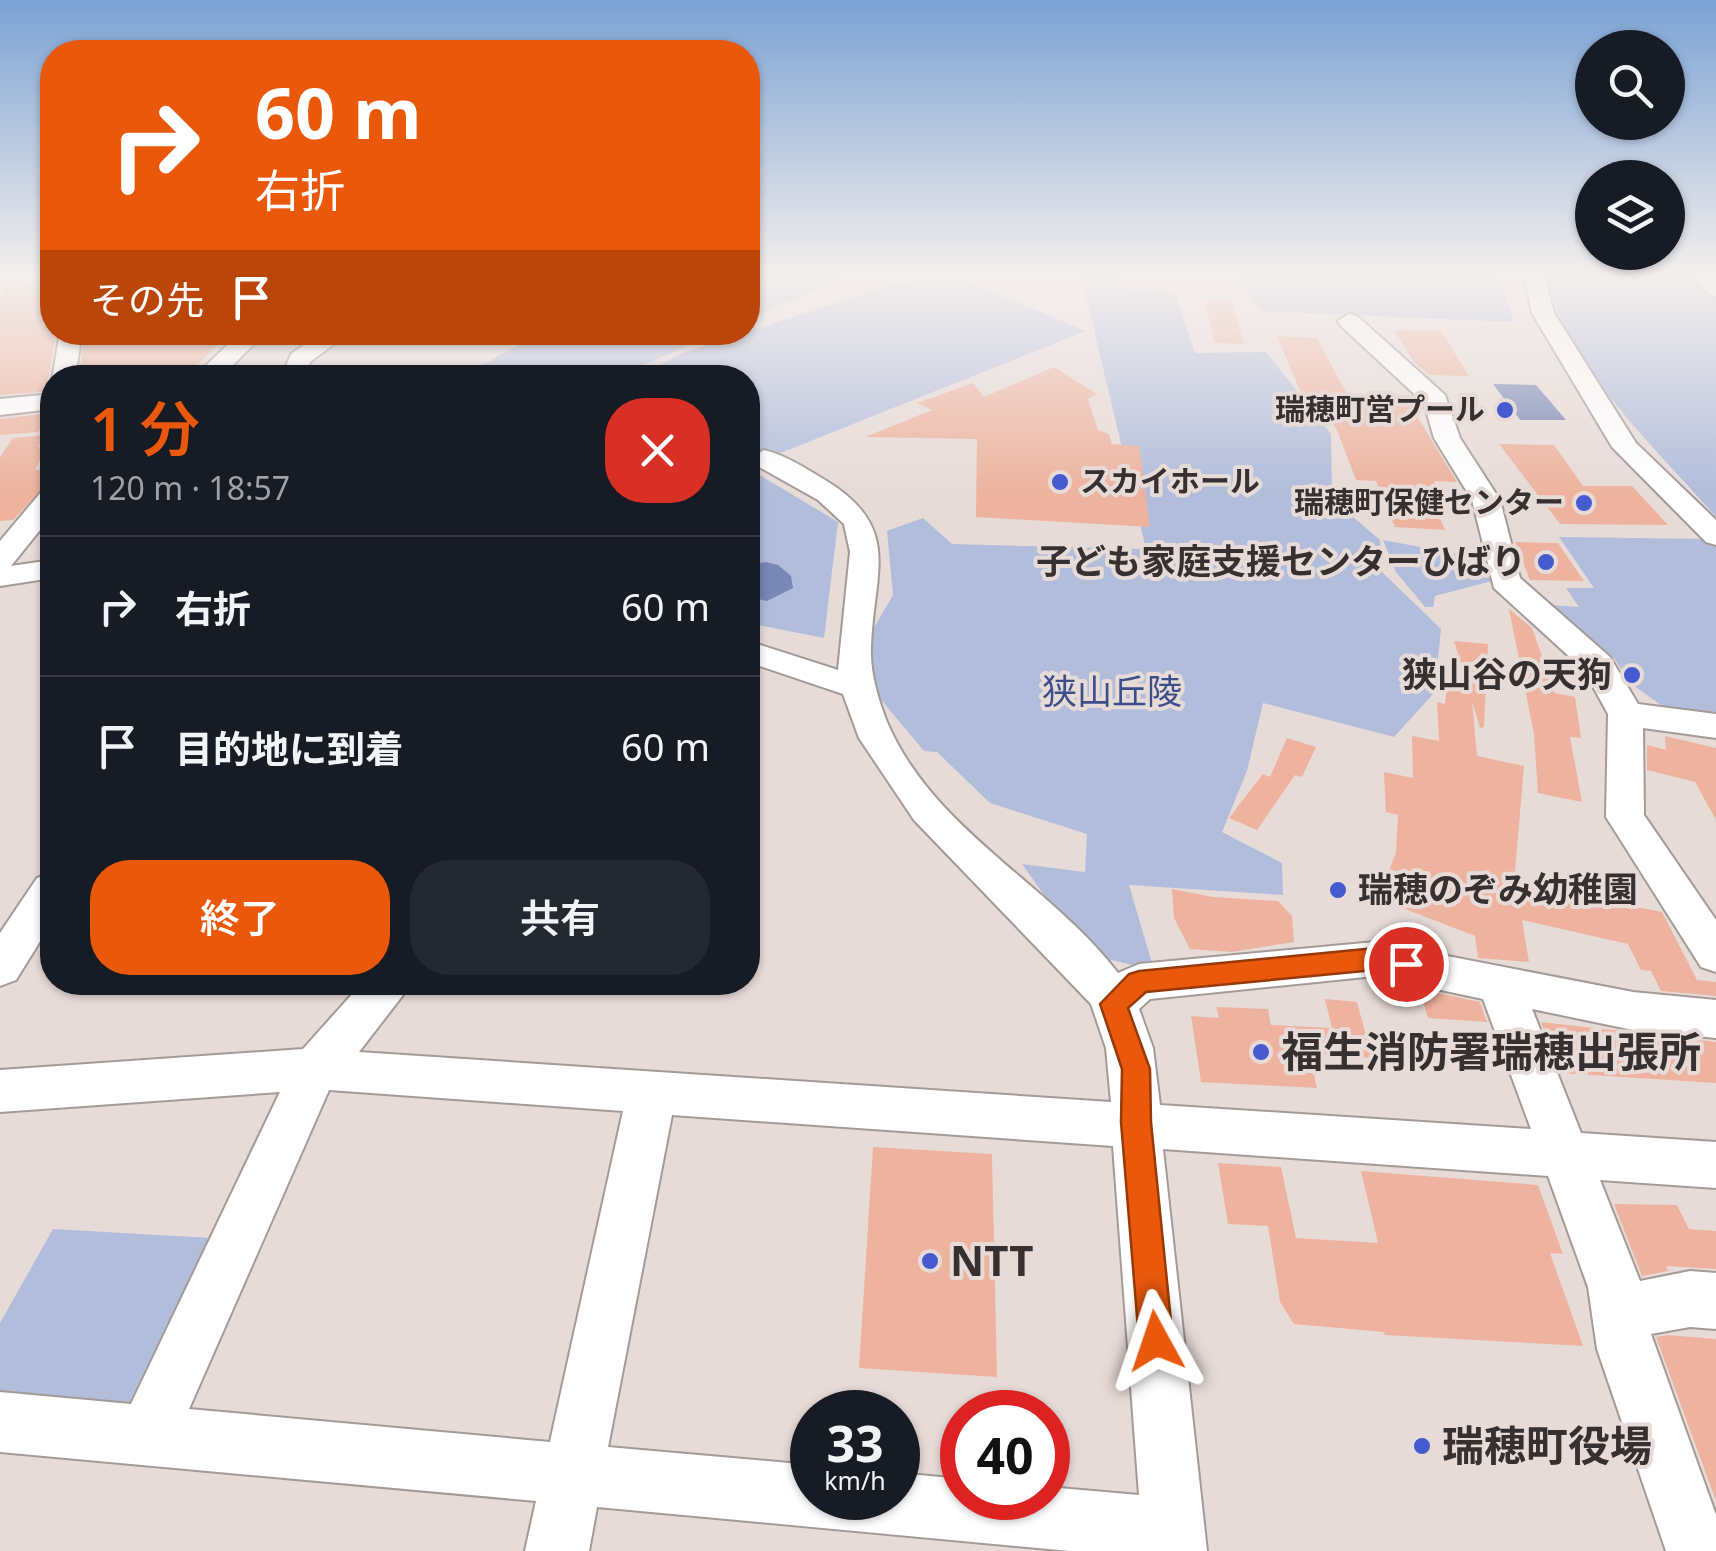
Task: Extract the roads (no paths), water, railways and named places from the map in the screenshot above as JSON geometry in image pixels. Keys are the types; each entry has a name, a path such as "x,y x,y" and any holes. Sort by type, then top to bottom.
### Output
{"street":[{"path":"219,365 238,347"},
{"path":"298,365 317,347"},
{"path":"1379,347 1436,400 1447,438 1486,500 1505,582 1598,664 1626,714 1622,774 1625,817 1716,956"},
{"path":"1566,347 1625,447 1716,536"},
{"path":"0,407 40,403"},
{"path":"764,458 845,509 858,523 865,542 854,656 859,688 876,736 908,784 960,847 1092,972 1114,1004 1136,1069 1136,1122 1174,1540 920,1509"},
{"path":"0,560 40,513"},
{"path":"0,527 31,525"},
{"path":"0,577 40,571"},
{"path":"760,655 859,688"},
{"path":"1626,714 1716,726"},
{"path":"0,968 40,906"},
{"path":"1114,1004 1139,982 1375,959 1633,1010 1716,1019"},
{"path":"1499,981 1622,1312 1625,1349 1698,1551"},
{"path":"147,1436 314,1069 379,995"},
{"path":"0,1091 314,1069 1136,1122 1565,1157 1716,1165"},
{"path":"557,1551 652,1091"},
{"path":"1622,1312 1690,1299 1716,1301"},
{"path":"0,1422 790,1494"}],"place":[{"name":"瑞穂町営プール","path":"1505,410"},
{"name":"スカイホール","path":"1060,482"},
{"name":"瑞穂町保健センター","path":"1584,503"},
{"name":"子ども家庭支援センターひばり","path":"1546,562"},
{"name":"狭山谷の天狗","path":"1632,675"},
{"name":"瑞穂のぞみ幼稚園","path":"1338,890"},
{"name":"福生消防署瑞穂出張所","path":"1261,1052"},
{"name":"NTT","path":"930,1261"},
{"name":"瑞穂町役場","path":"1422,1446"}],"park label":[{"name":"狭山丘陵","path":"1112,692"}]}
